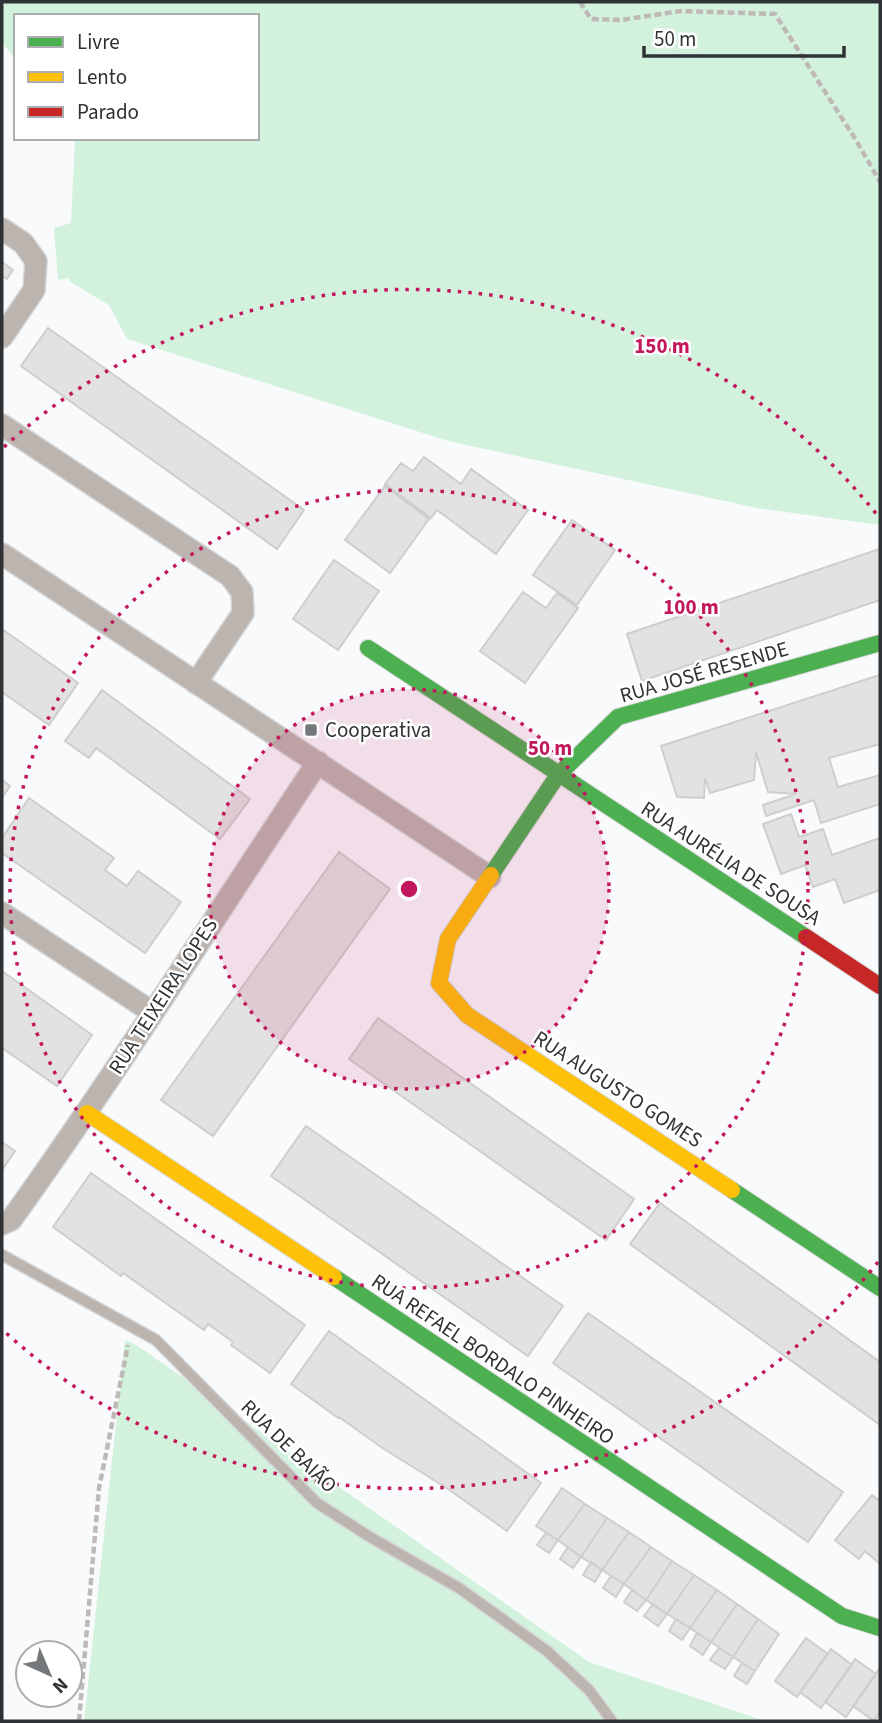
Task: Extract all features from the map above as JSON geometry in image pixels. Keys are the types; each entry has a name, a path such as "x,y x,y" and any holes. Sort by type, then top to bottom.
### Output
{"street":[{"path":"2,229 23,243 36,261 34,290 2,337"},
{"path":"2,425 230,576 242,592 243,613 196,683"},
{"path":"2,554 490,877"},
{"name":"RUA JOSÉ RESENDE","path":"490,877 558,775 618,717 880,643"},
{"name":"RUA AURÉLIA DE SOUSA","path":"368,648 558,775 877,976"},
{"name":"RUA TEIXEIRA LOPES","path":"2,1224 11,1220 88,1113 318,762"},
{"name":"RUA AUGUSTO GOMES","path":"490,877 448,939 439,983 467,1014 880,1287"},
{"path":"2,913 152,1013"},
{"name":"RUA REFAEL BORDALO PINHEIRO","path":"88,1113 842,1616 880,1628"}],"lane":[{"name":"RUA DE BAIÃO","path":"2,1255 156,1340 317,1503 459,1588 547,1651 589,1690 612,1721"}],"path":[{"path":"580,2 591,19 621,20 681,11 775,14 880,182"},
{"path":"79,1721 100,1488 132,1326"}],"green space":[{"path":"2,2 880,2 880,525 757,508 448,441 127,339 109,305 69,281 69,278 58,280 54,228 71,223 75,140 259,140 259,14 14,14 14,57 2,42"},
{"path":"125,1340 135,1344 589,1662 765,1721 84,1721"}],"building":[{"path":"2,262 13,270 7,279 2,276"},
{"path":"48,328 304,510 277,549 21,366"},
{"path":"424,457 461,484 471,469 528,510 496,554 437,510 431,518 385,484 401,463 413,471"},
{"path":"385,486 429,519 390,573 345,540"},
{"path":"572,520 615,550 577,605 533,575"},
{"path":"880,549 880,600 642,681 627,634"},
{"path":"334,560 379,591 338,650 293,619"},
{"path":"523,592 546,608 557,593 578,608 525,683 480,651"},
{"path":"2,629 78,683 49,725 2,692"},
{"path":"880,675 880,744 829,758 838,787 880,775 880,804 821,823 814,800 766,816 763,805 796,794 768,792 756,752 754,780 710,793 705,778 704,798 677,797 661,746"},
{"path":"102,690 250,799 220,839 96,748 89,758 65,741"},
{"path":"2,780 10,786 2,798"},
{"path":"29,798 114,858 105,870 127,886 138,871 181,902 145,953 2,853 2,838"},
{"path":"791,814 799,837 823,829 832,855 880,838 880,890 844,903 835,879 813,887 805,865 781,874 763,824"},
{"path":"339,852 390,889 213,1136 161,1100"},
{"path":"2,971 92,1035 57,1086 2,1048"},
{"path":"378,1018 634,1199 606,1240 349,1059"},
{"path":"306,1126 563,1306 528,1356 271,1176"},
{"path":"2,1142 15,1151 2,1170"},
{"path":"91,1173 305,1325 270,1373 231,1345 233,1342 208,1324 204,1330 123,1273 121,1276 53,1227"},
{"path":"660,1203 880,1362 880,1425 630,1244"},
{"path":"588,1313 843,1492 808,1542 553,1363"},
{"path":"329,1331 541,1483 507,1531 291,1384"},
{"path":"562,1488 585,1504 558,1540 536,1526"},
{"path":"872,1495 880,1501 880,1564 865,1551 859,1559 835,1540"},
{"path":"585,1504 607,1518 581,1557 558,1540"},
{"path":"607,1518 629,1532 602,1570 581,1557"},
{"path":"629,1532 651,1547 624,1584 602,1570"},
{"path":"546,1533 558,1540 549,1553 537,1545"},
{"path":"568,1547 581,1557 573,1568 560,1559"},
{"path":"651,1547 672,1561 646,1600 624,1584"},
{"path":"672,1561 694,1575 667,1614 646,1600"},
{"path":"591,1562 602,1570 595,1582 583,1575"},
{"path":"694,1575 717,1590 690,1628 667,1614"},
{"path":"611,1576 624,1584 616,1597 603,1588"},
{"path":"632,1590 646,1600 637,1611 624,1602"},
{"path":"717,1590 737,1604 711,1642 690,1628"},
{"path":"653,1604 667,1614 658,1626 644,1616"},
{"path":"737,1604 758,1619 733,1657 711,1642"},
{"path":"676,1619 690,1628 682,1640 669,1631"},
{"path":"758,1619 779,1634 755,1671 733,1657"},
{"path":"697,1633 711,1642 703,1655 690,1646"},
{"path":"806,1638 828,1654 797,1697 775,1681"},
{"path":"719,1648 733,1657 725,1669 710,1660"},
{"path":"831,1649 852,1665 821,1708 800,1692"},
{"path":"855,1659 876,1674 846,1717 825,1702"},
{"path":"742,1663 755,1671 747,1684 734,1676"},
{"path":"880,1668 880,1712 874,1721 853,1706"}],"traffic: fast":[{"path":"491,875 558,775 618,717 880,643"},
{"path":"368,648 806,937"},
{"path":"732,1190 880,1288"},
{"path":"334,1277 842,1616 880,1628"}],"traffic: slow":[{"path":"491,875 448,939 439,983 467,1015 732,1190"},
{"path":"87,1113 334,1277"}],"traffic: jam":[{"path":"806,937 880,986"}],"place":[{"name":"Cooperativa","path":"311,730"}]}
